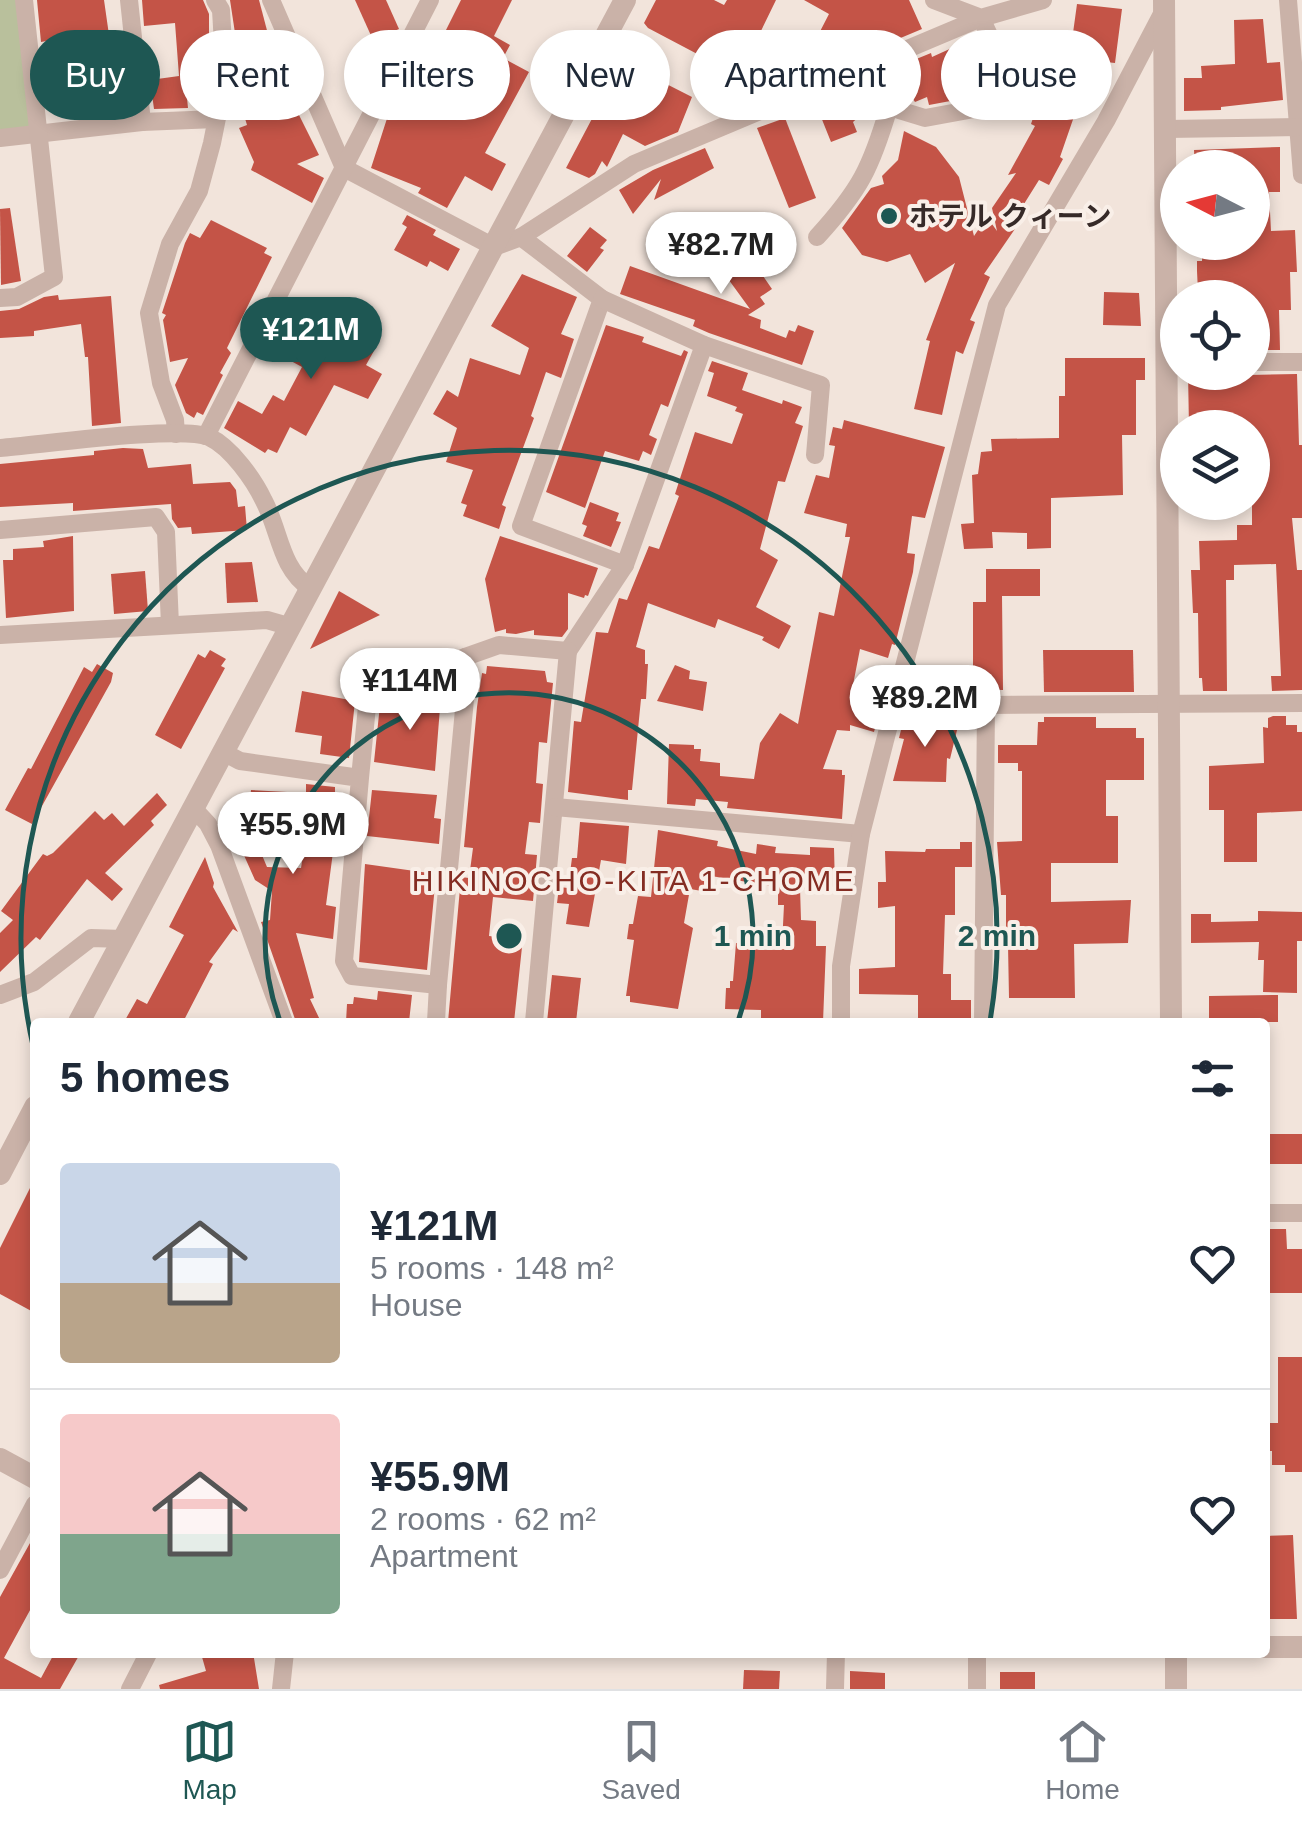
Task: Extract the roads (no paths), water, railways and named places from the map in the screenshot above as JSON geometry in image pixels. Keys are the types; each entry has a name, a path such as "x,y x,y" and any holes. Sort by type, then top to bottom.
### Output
{"street":[{"path":"0,298 17,297 54,277 24,0"},
{"path":"130,0 142,122"},
{"path":"215,0 221,10 222,30"},
{"path":"271,0 284,30"},
{"path":"206,436 430,0"},
{"path":"82,1018 625,0"},
{"path":"921,116 986,107 1000,90 1003,65 981,18 934,0"},
{"path":"921,44 981,18 1044,0"},
{"path":"1288,0 1302,175"},
{"path":"1161,3 1170,280"},
{"path":"840,1018 840,966 861,834 996,305 1106,121 1161,3"},
{"path":"0,138 191,120"},
{"path":"176,434 161,383 150,313 170,244 199,190 216,120"},
{"path":"323,120 344,168 494,247 521,237 634,164 740,120"},
{"path":"817,238 853,198 874,157 886,120"},
{"path":"1166,129 1298,127"},
{"path":"521,237 602,298 704,345 821,385 816,454"},
{"path":"602,298 521,526 625,565"},
{"path":"534,1018 568,651 625,565 704,345"},
{"path":"1270,362 1302,362"},
{"path":"1171,1018 1172,390"},
{"path":"0,448 176,434 206,436 234,458 264,501 294,577 310,588"},
{"path":"0,530 156,517 166,532 170,625"},
{"path":"0,635 267,620 288,626"},
{"path":"438,985 352,976 344,961 368,696 499,645 568,651"},
{"path":"436,1018 468,678 465,657"},
{"path":"901,684 986,705 1302,704"},
{"path":"983,1018 986,705"},
{"path":"223,752 240,760 360,778"},
{"path":"555,807 861,834"},
{"path":"194,810 208,824 219,845 283,1018"},
{"path":"0,995 34,982 91,938 123,939"},
{"path":"0,1174 30,1117"},
{"path":"1270,1213 1302,1213"},
{"path":"0,1459 30,1475"},
{"path":"0,1570 30,1513"},
{"path":"1270,1647 1302,1647"},
{"path":"130,1689 147,1658"},
{"path":"281,1689 284,1658"},
{"path":"835,1689 836,1658"},
{"path":"977,1658 977,1689"},
{"path":"1176,1658 1176,1689"}],"place":[{"name":"ホテル クィーン","path":"889,216"}],"district":[{"name":"HIKINOCHO-KITA 1-CHOME","path":"634,880"}]}
